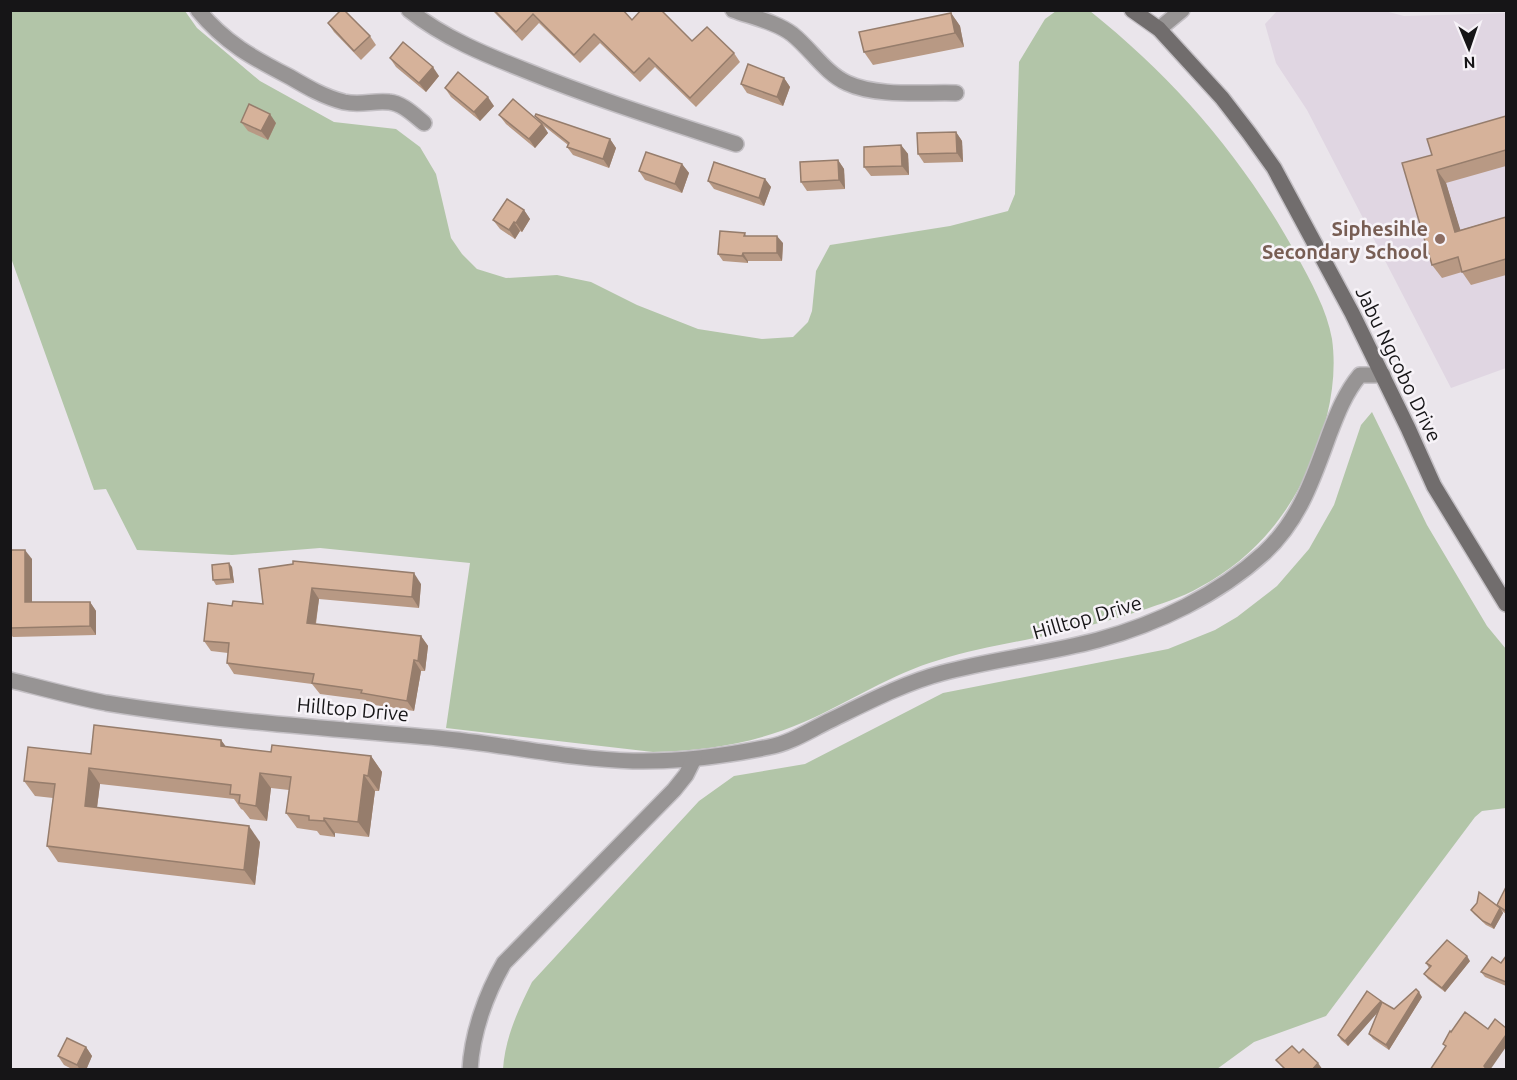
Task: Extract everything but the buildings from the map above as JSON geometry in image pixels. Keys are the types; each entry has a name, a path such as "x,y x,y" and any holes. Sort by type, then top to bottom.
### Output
{"main road":[{"name":"Jabu Ngcobo Drive","path":"1132,10 1158,30 1222,98 1274,168 1319,249 1383,375 1434,486 1506,604"}],"street":[{"path":"198,10 207,22 241,51 319,93 356,105 387,101 394,103 424,123"},
{"path":"409,10 456,42 513,66 584,94 736,144"},
{"path":"732,10 790,33 812,51 828,70 844,82 860,88 956,93"},
{"path":"1158,30 1182,10"},
{"name":"Hilltop Drive","path":"10,680 104,702 241,721 443,738 635,761 694,759 774,747 800,737 906,685 940,673 1099,640 1145,624 1195,601 1231,580 1264,553 1287,528 1308,491 1351,385 1360,375 1383,375"},
{"path":"470,1070 481,1016 491,984 504,963 674,790 686,775 694,759"}],"shaded area":[{"name":"Siphesihle Secondary School","path":"1381,10 1404,16 1506,13 1506,368 1451,388 1307,110 1276,63 1265,24 1277,11"}],"green space":[{"path":"11,11 185,11 197,28 260,81 334,122 396,129 420,147 436,174 451,238 462,254 477,269 506,278 557,275 591,282 637,305 698,329 762,339 793,337 808,322 812,311 816,271 830,245 950,226 1008,211 1015,194 1019,62 1045,19 1056,11 1090,11 1151,64 1206,123 1255,187 1277,221 1313,286 1330,328 1333,371 1326,420 1301,484 1291,502 1266,535 1236,564 1178,598 1101,623 974,650 939,660 887,680 804,722 767,735 730,744 692,750 653,752 446,728 470,563 320,548 232,555 137,550 106,489 94,490 11,258"},
{"path":"1372,412 1427,525 1487,626 1506,649 1506,808 1482,811 1475,817 1326,1016 1254,1042 1217,1069 503,1069 509,1035 532,982 699,801 734,776 805,764 943,693 1168,649 1215,630 1237,617 1277,586 1309,549 1334,505 1361,425"}],"place":[{"name":"Siphesihle Secondary School","path":"1440,239"}]}
